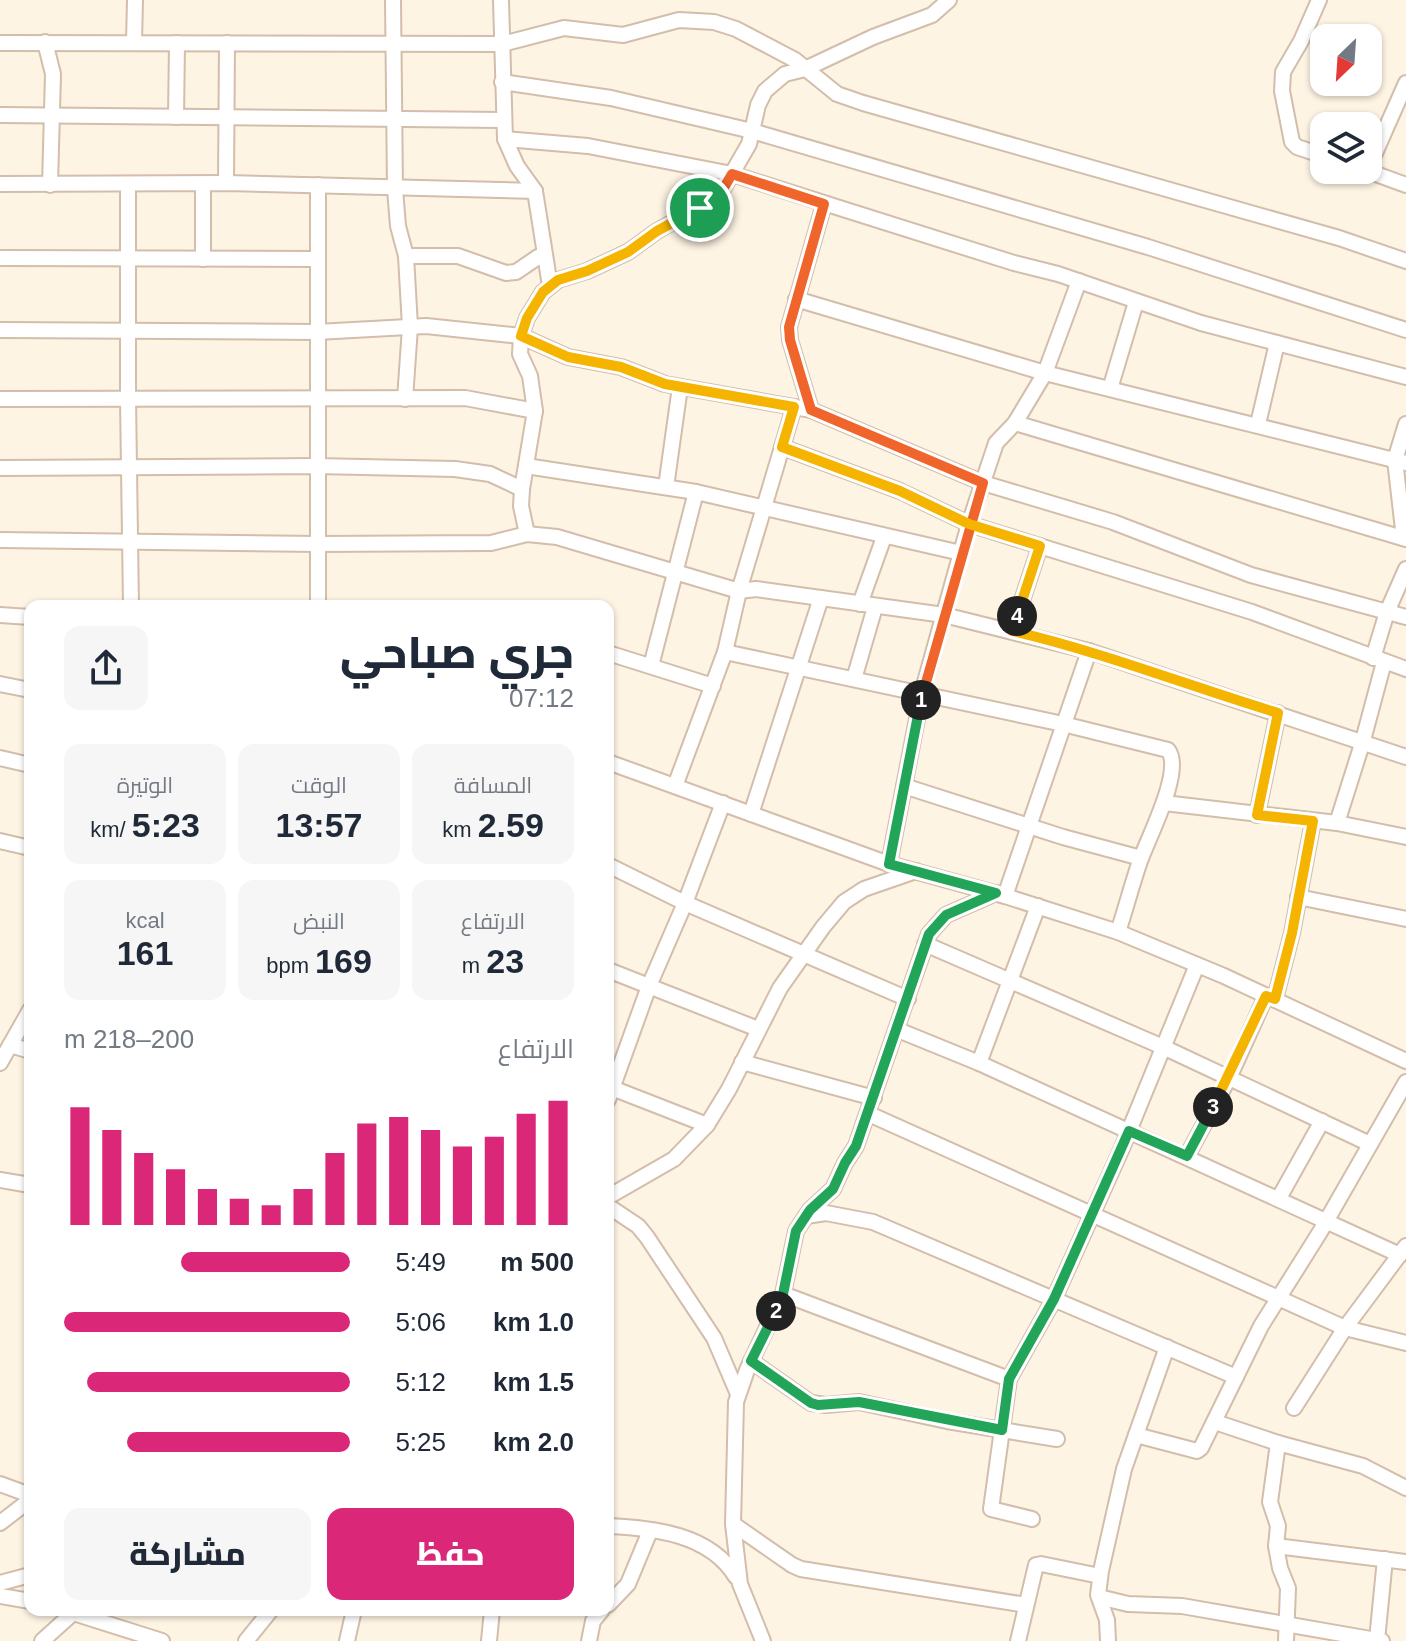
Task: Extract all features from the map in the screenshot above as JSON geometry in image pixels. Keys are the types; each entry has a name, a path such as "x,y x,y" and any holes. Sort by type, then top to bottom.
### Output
{"street":[{"path":"134,42 135,0"},
{"path":"393,0 395,189 398,226 406,256 410,327 405,399"},
{"path":"501,0 505,139 517,166 535,191 550,286"},
{"path":"527,534 521,506 522,489 535,411 530,376 520,354 521,336 527,318 543,292 558,280 587,271 628,252 657,231 719,196 749,144 758,105 765,91 785,74 805,69 873,37 932,15 949,0"},
{"path":"1310,151 1292,142 1282,91 1283,72 1319,0"},
{"path":"0,43 502,44 564,28 623,35 679,20 697,19 736,29 795,60 837,94 863,103 1339,238 1406,261"},
{"path":"45,42 53,74 50,185"},
{"path":"176,117 177,43"},
{"path":"226,183 227,43"},
{"path":"502,82 611,98 752,131 1148,247 1406,330"},
{"path":"1382,137 1406,83"},
{"path":"0,115 503,120"},
{"path":"505,139 588,146 732,174 1079,281 1201,323 1406,377"},
{"path":"1382,176 1406,185"},
{"path":"0,184 226,183 535,191"},
{"path":"203,184 203,259"},
{"path":"128,185 131,600"},
{"path":"318,185 318,600"},
{"path":"811,410 789,327 824,204"},
{"path":"406,256 458,256 506,273 516,272 531,260 545,256"},
{"path":"0,258 318,259"},
{"path":"889,864 922,693 969,524 996,443 1015,423 1045,373 1079,281"},
{"path":"796,299 1045,373 1401,462"},
{"path":"1110,389 1136,302"},
{"path":"0,330 317,332 426,326 521,336 568,357 621,367 680,387 811,410 983,483 1113,522 1251,575 1406,617"},
{"path":"1258,424 1277,343"},
{"path":"666,487 680,387"},
{"path":"0,399 465,398 535,411"},
{"path":"675,786 725,652 739,591 794,407"},
{"path":"1015,423 1405,539 1401,462 1406,424"},
{"path":"782,447 900,491 969,524 1252,612 1406,669"},
{"path":"0,468 316,466 473,471 490,474 522,489"},
{"path":"526,466 696,492 961,553"},
{"path":"651,666 696,492"},
{"path":"0,540 318,544 491,543 527,534 557,537 739,591 756,589 944,615 1012,631 1089,651 1406,757"},
{"path":"854,679 884,537"},
{"path":"1012,631 1040,546"},
{"path":"1337,823 1362,744 1387,612 1406,569"},
{"path":"751,814 821,598"},
{"path":"0,615 24,617"},
{"path":"740,1584 733,1524 738,1394 783,1294 793,1238 806,1216 833,1189 856,1146 925,944 936,924 946,915 1000,894 1089,651"},
{"path":"725,652 1063,724 1168,750 1173,762 1164,803 1141,858 1118,932"},
{"path":"614,655 713,686"},
{"path":"0,684 24,689"},
{"path":"1257,815 1278,713"},
{"path":"0,758 24,764"},
{"path":"614,764 889,864 1000,894 1118,932 1406,1061"},
{"path":"904,786 1141,858"},
{"path":"614,1083 649,986 723,803"},
{"path":"1164,803 1337,823 1406,837"},
{"path":"1187,1156 1271,998 1292,933 1313,821"},
{"path":"0,841 24,847"},
{"path":"614,868 685,903 908,999"},
{"path":"614,1194 674,1159 707,1125 780,988 834,913 854,895 916,871"},
{"path":"1298,897 1406,919"},
{"path":"979,1063 1038,906"},
{"path":"925,944 1163,1047 1370,1144"},
{"path":"1032,1519 991,1509 1009,1379 1054,1299 1129,1131 1197,965"},
{"path":"614,972 758,1029"},
{"path":"0,1063 24,1020"},
{"path":"898,1030 1403,1251 1345,1328 1294,1408"},
{"path":"10,1045 24,1049"},
{"path":"742,1062 874,1098"},
{"path":"1136,1435 1199,1450 1279,1298 1406,1082"},
{"path":"614,1095 707,1125"},
{"path":"869,1114 1345,1328 1406,1343"},
{"path":"1279,1198 1322,1121"},
{"path":"0,1180 24,1184"},
{"path":"806,1216 826,1213 873,1222 1236,1377"},
{"path":"614,1214 647,1237 714,1338 738,1394"},
{"path":"783,1294 1009,1379"},
{"path":"1108,1641 1107,1620 1099,1597 1100,1576 1124,1469 1167,1347"},
{"path":"751,1361 818,1405 859,1402 1057,1439"},
{"path":"1215,1422 1373,1469 1405,1485"},
{"path":"1278,1443 1270,1502 1278,1526 1276,1546 1280,1568 1288,1588 1286,1641"},
{"path":"0,1484 24,1495"},
{"path":"0,1523 24,1503"},
{"path":"733,1524 801,1569 1026,1605"},
{"path":"614,1527 690,1539 719,1555 740,1584 763,1641"},
{"path":"614,1599 628,1584 650,1531"},
{"path":"1276,1546 1406,1562"},
{"path":"1099,1597 1136,1604 1182,1606 1379,1641 1385,1559"},
{"path":"1018,1641 1036,1565 1100,1576"},
{"path":"0,1583 24,1577"},
{"path":"0,1596 24,1600"},
{"path":"42,1641 64,1616"},
{"path":"84,1616 162,1641"},
{"path":"246,1641 266,1616"},
{"path":"347,1641 353,1616"},
{"path":"489,1641 491,1616"},
{"path":"597,1616 593,1621 590,1640 597,1641"}],"route":[{"path":"700,208 657,231 628,252 587,271 558,280 543,292 527,318 521,336 568,357 621,367 665,384 794,407 782,447 900,491 969,524 1040,546 1012,631 1089,651 1278,713 1257,815 1313,821 1292,933 1275,999 1266,996 1229,1078 1187,1156 1129,1131 1054,1299 1009,1379 1002,1430 859,1402 818,1405 751,1361 783,1294 791,1243 796,1231 810,1210 833,1189 856,1146 929,934 946,915 996,893 889,864 922,693 969,524 983,483 811,410 789,327 824,204 732,174 719,196 700,208"}]}
